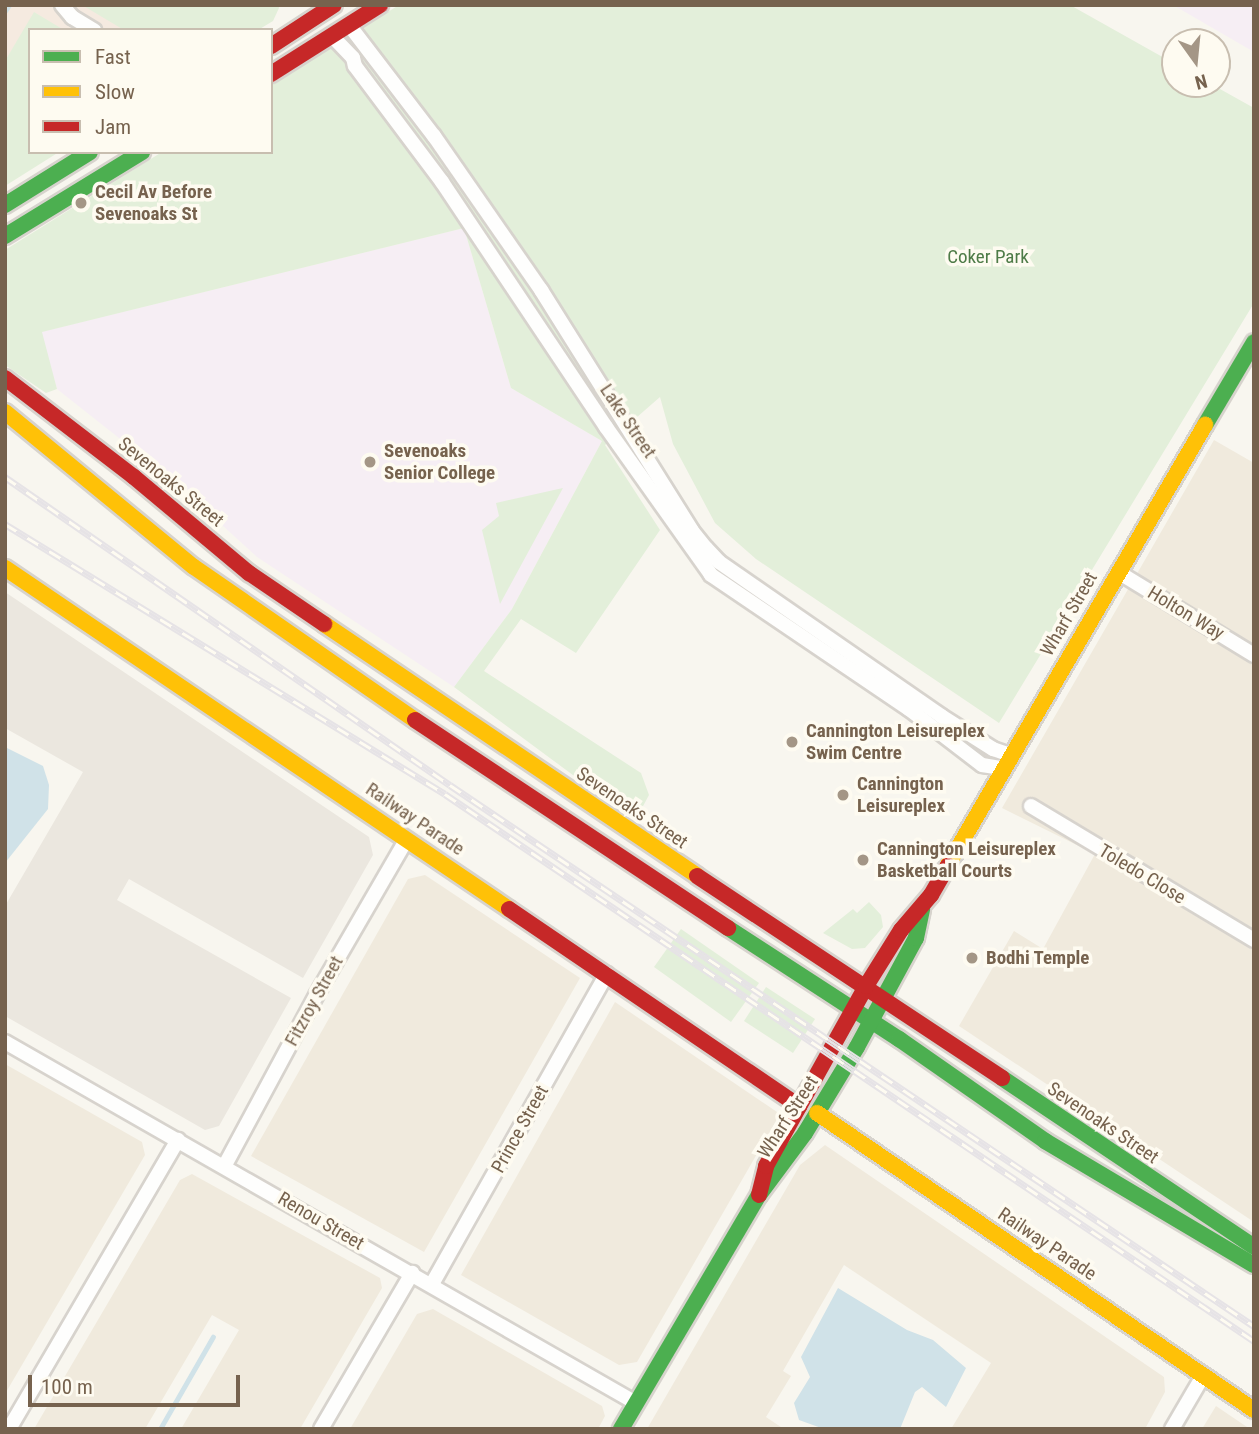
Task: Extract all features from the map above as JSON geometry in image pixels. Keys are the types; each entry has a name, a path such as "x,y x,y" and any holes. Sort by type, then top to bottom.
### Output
{"main road":[{"path":"273,73 380,5"},
{"path":"273,44 310,11 332,6"},
{"name":"Lake Street","path":"332,6 349,25"},
{"name":"Lake Street","path":"310,11 332,36"},
{"path":"5,205 87,154"},
{"path":"5,236 139,154"},
{"name":"Wharf Street","path":"759,1195 766,1166 866,986 901,930 922,909 1254,342"},
{"name":"Sevenoaks Street","path":"5,378 134,477 249,573 738,904 866,986 1070,1126 1253,1258"},
{"name":"Sevenoaks Street","path":"5,412 214,581 348,675 1055,1147 1253,1258"},
{"name":"Railway Parade","path":"5,568 799,1106"},
{"path":"214,581 233,580 249,573"},
{"path":"348,675 372,657"},
{"name":"Wharf Street","path":"621,1429 759,1195 817,1113 871,1022 916,938 922,909"},
{"name":"Railway Parade","path":"817,1113 1254,1409"}],"street":[{"path":"62,5 72,17 91,28"},
{"name":"Lake Street","path":"349,25 434,136 534,279 692,531 706,548 719,562 993,749 1006,762"},
{"name":"Lake Street","path":"332,36 353,58 355,66 442,182 606,427 710,575 909,709 982,765 1006,762"},
{"name":"Holton Way","path":"1118,572 1254,655"},
{"name":"Toledo Close","path":"1031,806 1254,940"},
{"name":"Fitzroy Street","path":"225,1165 317,994 407,839"},
{"name":"Prince Street","path":"432,1284 607,974"},
{"name":"Renou Street","path":"5,1042 225,1165 636,1403"},
{"path":"9,1429 178,1140"},
{"path":"321,1429 412,1273"},
{"path":"1172,1429 1203,1376"}],"shaded area":[{"path":"5,5 282,5 247,28 28,28 28,154 5,182"},
{"path":"1173,5 1254,5 1254,52 1231,39 1231,28 1213,28"},
{"name":"Sevenoaks Senior College","path":"464,228 511,388 602,441 512,609 454,687 257,557 176,483 57,389 41,332"},
{"path":"1214,440 1254,463 1254,1222 959,1026 1014,931 1043,949 1095,854 1002,808"},
{"path":"5,592 369,837 373,855 303,978 129,879 117,900 291,998 219,1126 205,1130 5,1016 5,906 83,772 5,728"},
{"path":"5,747 43,766 49,785 48,809 5,863"},
{"path":"425,875 580,978 424,1252 251,1156 408,879"},
{"path":"615,1002 780,1114 637,1362 619,1365 461,1275"},
{"path":"5,1064 142,1142 145,1155 5,1394"},
{"path":"825,1145 1164,1377 1165,1392 1145,1429 951,1429 991,1363 844,1265 783,1371 791,1376 766,1417 784,1429 647,1429 800,1165"},
{"path":"192,1174 380,1278 382,1288 300,1429 181,1429 239,1330 212,1315 145,1429 34,1429 180,1180"},
{"path":"838,1288 907,1330 933,1340 966,1368 946,1407 922,1387 915,1392 900,1429 824,1429 799,1420 794,1403 810,1377 801,1357"},
{"path":"433,1309 602,1406 605,1416 598,1429 350,1429 417,1314"},
{"path":"1216,1406 1250,1429 1202,1429"}],"green space":[{"path":"82,5 278,5 279,8 273,21 261,28 121,28"},
{"name":"Coker Park","path":"399,5 1070,5 1161,56 1161,98 1231,98 1231,95 1254,108 1254,303 999,723 756,559 715,523 673,444 660,397 605,445 660,530 576,653 521,619 484,671 641,773 649,795 635,821 454,687 512,609 602,441 511,388 464,228 42,332 57,389 46,393 5,365 5,250 159,154 273,154 273,84"},
{"path":"34,12 61,28 28,28 28,154 56,154 5,186 5,61"},
{"path":"563,488 500,604 482,530 499,516 496,503"},
{"path":"869,902 881,915 883,927 865,948 852,949 823,933 853,909 857,913"},
{"path":"681,929 759,983 731,1022 654,967"},
{"path":"766,987 815,1019 793,1053 744,1021"}],"waterway":[{"path":"5,11 9,5"},
{"path":"160,1429 213,1337"}],"railway":[{"path":"5,477 450,785 1254,1326"},
{"path":"5,524 445,794 1254,1341"}],"traffic: fast":[{"path":"5,205 87,154"},
{"path":"5,236 139,154"},
{"path":"1205,425 1254,342"},
{"path":"621,1429 759,1195 805,1133 857,1047 916,938 922,909"},
{"path":"728,928 899,1039 1045,1141 1254,1265"},
{"path":"1002,1078 1254,1247"}],"traffic: slow":[{"path":"5,412 194,567 415,720"},
{"path":"948,865 1205,425"},
{"path":"5,568 509,909"},
{"path":"324,624 697,876"},
{"path":"817,1113 1254,1410"}],"traffic: jam":[{"path":"273,45 334,5"},
{"path":"273,73 380,5"},
{"path":"5,378 134,477 249,573 324,624"},
{"path":"415,720 728,928"},
{"path":"759,1195 766,1166 866,986 901,930 931,895 948,865"},
{"path":"697,876 1002,1078"},
{"path":"509,909 799,1106"}],"place":[{"name":"Cecil Av Before Sevenoaks St","path":"81,203"},
{"name":"Sevenoaks Senior College","path":"370,462"},
{"name":"Cannington Leisureplex Swim Centre","path":"792,742"},
{"name":"Cannington Leisureplex","path":"843,795"},
{"name":"Cannington Leisureplex Basketball Courts","path":"863,860"},
{"name":"Bodhi Temple","path":"972,958"}]}
